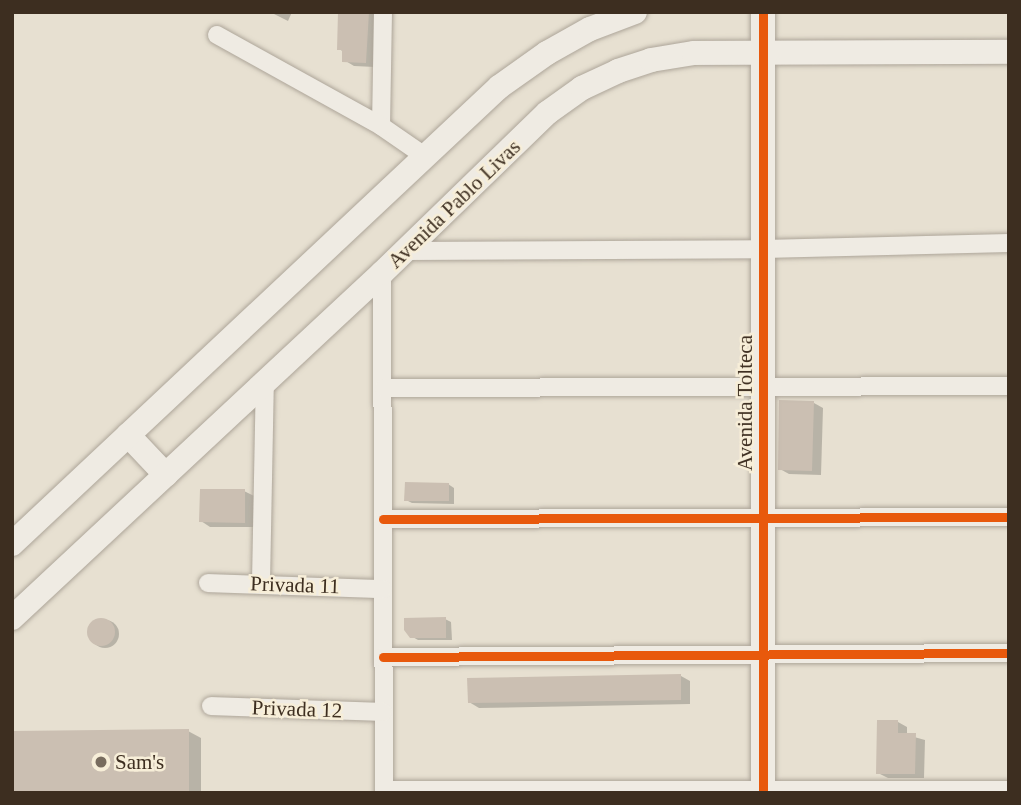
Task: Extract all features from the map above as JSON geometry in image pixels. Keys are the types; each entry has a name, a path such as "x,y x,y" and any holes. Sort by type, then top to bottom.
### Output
{"main road":[{"path":"13,547 128,435 499,87 547,53 590,29 635,12"},
{"name":"Avenida Tolteca","path":"763,12 763,791"},
{"name":"Avenida Pablo Livas","path":"12,618 406,251 547,113 582,88 618,71 651,60 694,53 1009,52"},
{"path":"128,435 166,475"}],"street":[{"path":"381,127 383,12"},
{"path":"216,35 381,127 426,157"},
{"path":"406,251 763,249 1009,243"},
{"path":"382,273 384,792 1009,790"},
{"path":"261,583 265,381"},
{"path":"384,388 1009,386"},
{"path":"383,519 763,520 1009,517"},
{"name":"Privada 11","path":"208,583 383,589"},
{"path":"383,657 1009,653"},
{"name":"Privada 12","path":"211,706 383,712"}],"building":[{"path":"338,12 369,12 366,63 342,62 342,50 337,50"},
{"path":"779,400 814,401 812,471 778,470"},
{"path":"405,482 449,483 449,501 404,501"},
{"path":"200,489 245,489 245,523 199,522"},
{"path":"446,617 446,638 410,638 404,630 404,618"},
{"path":"101,618 111,622 115,632 111,642 101,646 91,642 87,632 91,622"},
{"path":"681,674 681,700 468,703 467,678"},
{"path":"877,720 898,720 898,733 916,733 915,774 876,774"},
{"name":"Sam's","path":"189,729 189,793 12,793 12,731"}],"cycle path":[{"path":"763,12 763,793"},
{"path":"383,519 1009,517"},
{"path":"383,657 1009,653"}],"place":[{"name":"Sam's","path":"101,762"}]}
